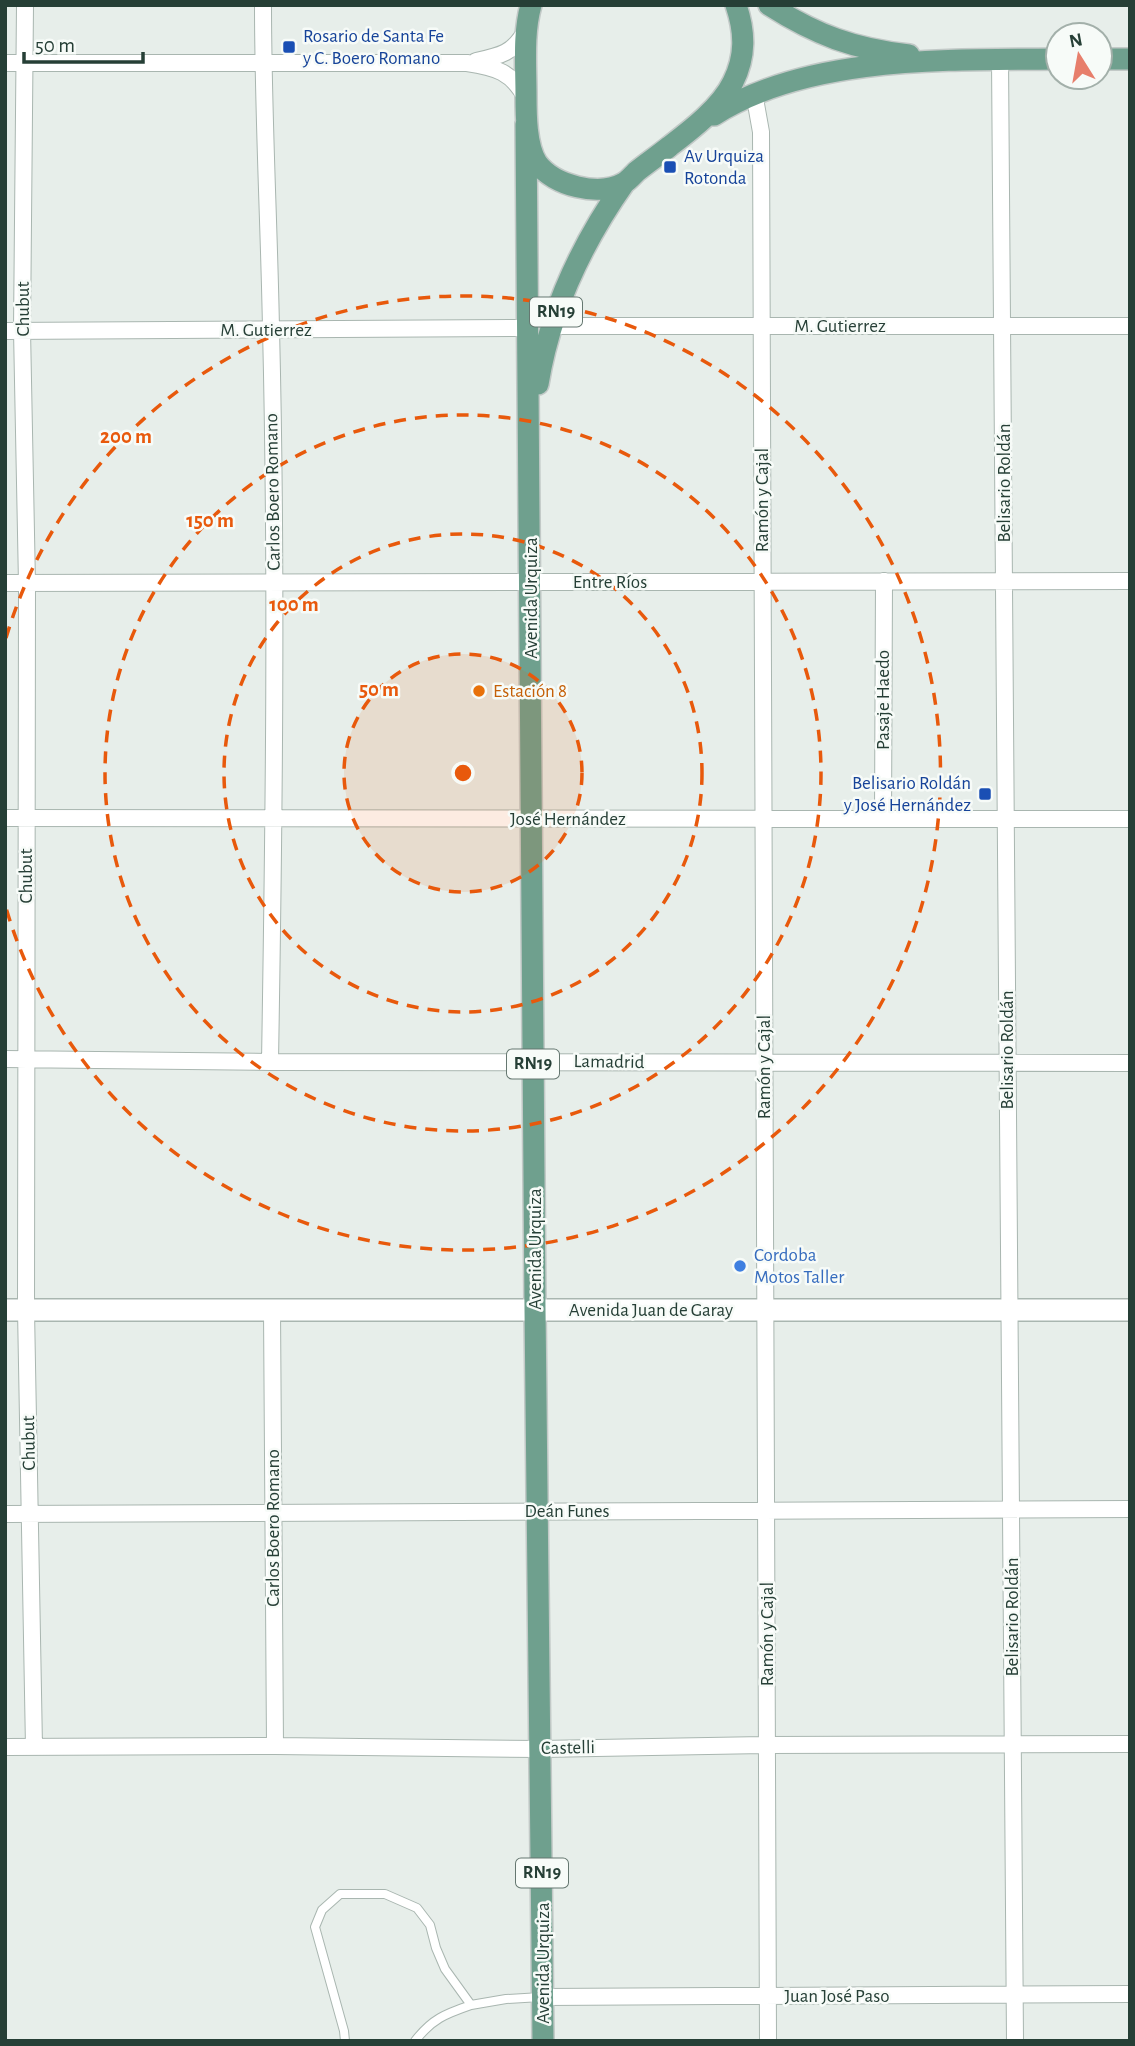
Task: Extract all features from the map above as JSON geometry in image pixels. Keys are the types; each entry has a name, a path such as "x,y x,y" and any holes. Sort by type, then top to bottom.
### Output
{"main road":[{"name":"RN19","path":"531,5 526,22 526,124 537,163 549,174 576,187 593,190 608,189 625,182 695,127 723,109 778,84 863,67 953,60 1044,59"},
{"name":"RN19","path":"695,127 727,91 738,71 744,33 736,5"},
{"name":"RN19","path":"769,5 831,39 878,50 953,60"},
{"name":"Avenida Urquiza","path":"526,124 543,2041"},
{"name":"Avenida Urquiza","path":"530,457 542,359 551,326 572,270 625,182"}],"street":[{"name":"Chubut","path":"24,5 22,330 27,584 27,1058 16,1310 30,1514 34,1747"},
{"name":"Carlos Boero Romano","path":"262,5 271,330 274,582 270,1062"},
{"path":"467,63 497,57 508,51 519,42 526,29"},
{"name":"Belisario Roldán","path":"1000,59 1016,2041"},
{"path":"5,63 467,63 487,66 506,75 521,88 526,99"},
{"name":"Ramón y Cajal","path":"754,93 761,132 768,2041"},
{"name":"M. Gutierrez","path":"551,326 1130,326"},
{"name":"M. Gutierrez","path":"5,331 527,328"},
{"name":"Pasaje Haedo","path":"883,819 884,581"},
{"name":"Entre Ríos","path":"5,583 1130,581"},
{"name":"José Hernández","path":"5,818 1130,819"},
{"name":"Lamadrid","path":"5,1059 764,1064 1130,1063"},
{"name":"Avenida Juan de Garay","path":"16,1310 1130,1310"},
{"name":"Carlos Boero Romano","path":"272,1310 275,1746"},
{"name":"Deán Funes","path":"5,1514 1130,1509"},
{"name":"Castelli","path":"5,1747 540,1749 1130,1744"},
{"name":"Juan José Paso","path":"544,1997 1130,1994"}],"lane":[{"path":"345,2041 315,1927 322,1910 340,1894 385,1894 417,1908 430,1925 445,1969 471,2005"},
{"path":"415,2041 427,2026 447,2014 471,2005 506,1999 544,1997"}],"place":[{"name":"Rosario de Santa Fe y C. Boero Romano","path":"289,47"},
{"name":"Av Urquiza Rotonda","path":"670,167"},
{"name":"Estación 8","path":"479,691"},
{"name":"Belisario Roldán y José Hernández","path":"985,794"},
{"name":"Cordoba Motos Taller","path":"740,1266"}]}
